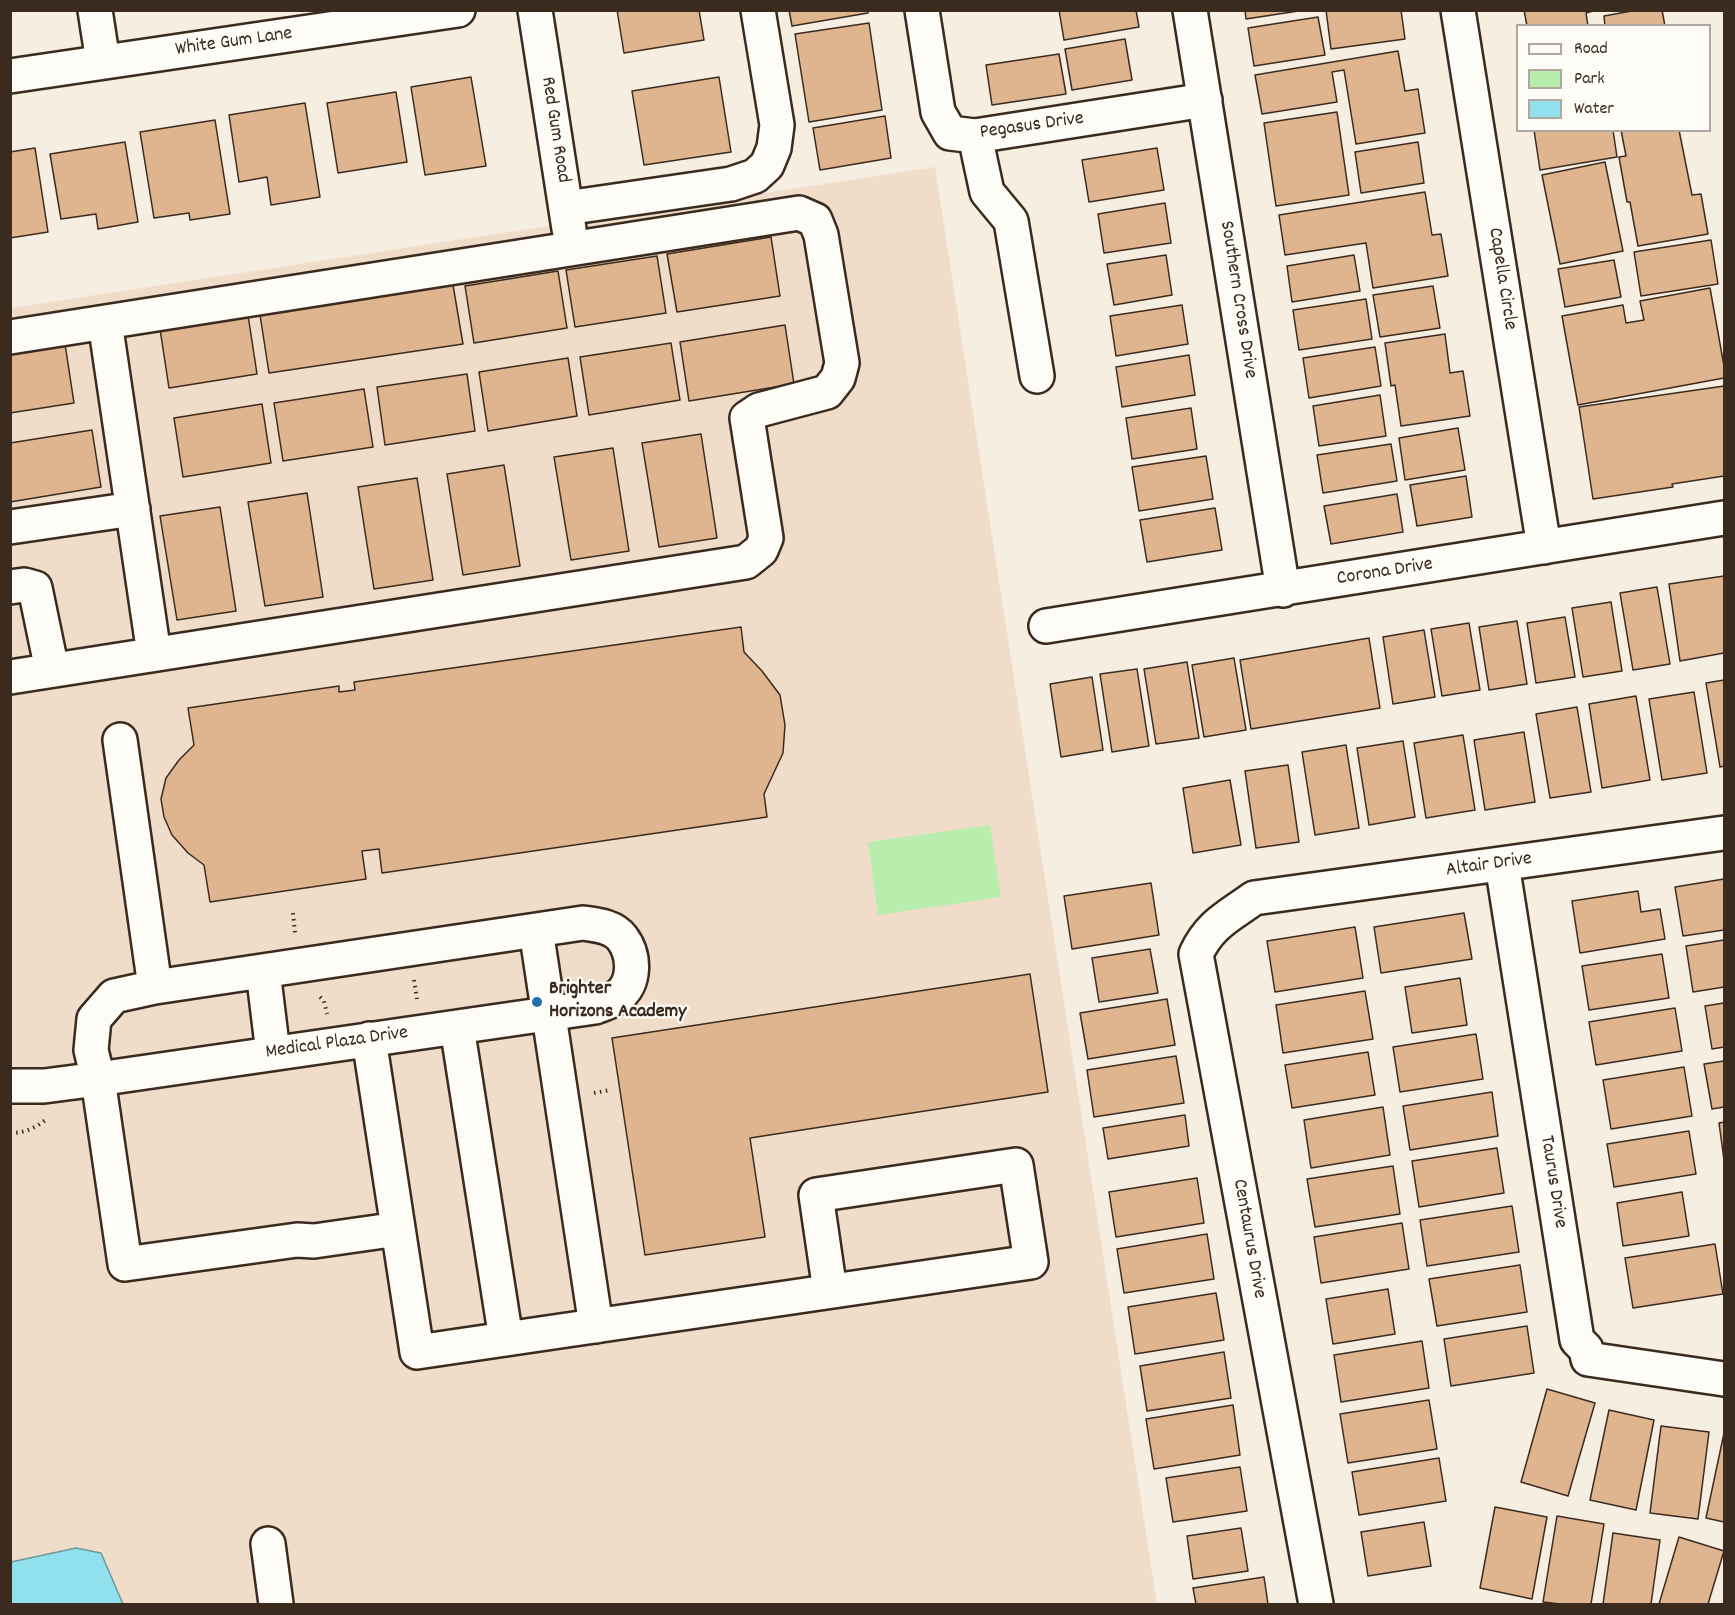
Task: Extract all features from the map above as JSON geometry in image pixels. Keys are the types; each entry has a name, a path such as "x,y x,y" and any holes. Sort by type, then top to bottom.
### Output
{"street":[{"path":"95,10 103,62"},
{"name":"White Gum Lane","path":"10,76 103,62 327,20 458,10"},
{"name":"Red Gum Road","path":"535,10 573,249"},
{"path":"566,208 731,184 755,176 767,165 774,148 777,125 758,10"},
{"name":"Pegasus Drive","path":"922,10 938,112 950,133 975,136 1205,100"},
{"name":"Southern Cross Drive","path":"1190,10 1283,590"},
{"name":"Capella Circle","path":"1458,10 1544,547"},
{"path":"975,136 987,192 1011,220 1037,376"},
{"path":"10,337 799,213 815,220 821,235 842,363 838,378 827,392 759,410 747,418 766,538 761,550 746,561 10,676"},
{"path":"105,322 154,654"},
{"path":"10,527 133,509"},
{"name":"Corona Drive","path":"1046,626 1725,518"},
{"path":"10,587 24,585 35,588 52,670"},
{"path":"120,740 155,987"},
{"name":"Altair Drive","path":"1254,898 1725,833"},
{"name":"Taurus Drive","path":"1502,864 1577,1340 1586,1349 1588,1359 1725,1379"},
{"name":"Centaurus Drive","path":"1254,898 1209,931 1196,954 1316,1605"},
{"name":"Medical Plaza Drive","path":"10,1086 44,1086 595,1007 618,997 632,978 631,957 621,937 603,926 583,923 536,930"},
{"path":"398,1229 314,1241 297,1240 126,1264 98,1078 91,1050 94,1019 114,996 155,987 536,930 596,1326"},
{"path":"263,971 273,1053"},
{"path":"457,1027 506,1339"},
{"path":"369,1039 417,1352 1031,1262 1016,1165 816,1195 830,1290"},
{"path":"268,1544 276,1605"}],"path":[{"path":"414,981 418,1009"},
{"path":"317,994 324,1001 327,1019"},
{"path":"10,1133 34,1129 49,1118"}],"shaded area":[{"path":"935,167 1157,1604 11,1604 11,308"}],"green space":[{"path":"990,825 1001,897 878,915 868,842"}],"water":[{"path":"76,1548 101,1553 123,1604 11,1604 11,1562"}],"building":[{"path":"617,10 699,10 704,40 624,53"},
{"path":"789,10 868,10 868,13 792,26"},
{"path":"1059,10 1136,10 1139,27 1064,40"},
{"path":"1245,10 1305,10 1246,19"},
{"path":"1326,10 1401,10 1405,39 1331,49"},
{"path":"1524,10 1597,10 1586,13 1588,24 1527,24"},
{"path":"1637,10 1662,10 1665,24 1605,24 1604,16"},
{"path":"1318,17 1325,55 1254,66 1248,28"},
{"path":"869,23 882,110 809,122 795,34"},
{"path":"1125,39 1132,80 1072,90 1065,49"},
{"path":"1398,51 1405,91 1418,89 1425,133 1356,144 1344,70 1332,72 1337,102 1262,114 1255,75"},
{"path":"1059,54 1066,94 992,105 986,65"},
{"path":"471,77 486,166 425,175 411,87"},
{"path":"719,77 731,152 644,165 632,91"},
{"path":"396,92 407,162 338,173 327,103"},
{"path":"305,103 320,197 271,205 267,177 239,182 229,115"},
{"path":"1337,112 1349,195 1276,206 1264,123"},
{"path":"885,116 891,158 820,170 813,128"},
{"path":"215,120 230,214 190,220 189,213 154,218 140,132"},
{"path":"1534,132 1613,132 1617,157 1540,170"},
{"path":"1621,132 1679,132 1692,195 1701,194 1708,234 1638,246 1619,157 1626,156"},
{"path":"125,142 138,222 98,229 96,214 61,219 50,154"},
{"path":"1418,142 1424,183 1361,193 1355,152"},
{"path":"35,148 48,232 10,238 10,152"},
{"path":"1157,148 1164,190 1089,202 1082,160"},
{"path":"1605,162 1623,251 1560,264 1542,175"},
{"path":"1425,192 1432,235 1441,234 1448,276 1373,288 1366,243 1285,255 1279,215"},
{"path":"1165,203 1171,243 1104,253 1098,214"},
{"path":"771,237 780,296 677,312 667,254"},
{"path":"1711,240 1718,284 1641,296 1634,252"},
{"path":"1166,255 1172,295 1114,305 1107,264"},
{"path":"1354,255 1360,291 1292,302 1287,266"},
{"path":"657,256 666,313 575,327 566,270"},
{"path":"1614,260 1621,297 1565,307 1558,269"},
{"path":"558,271 567,328 474,343 465,286"},
{"path":"453,285 463,344 269,373 260,315"},
{"path":"1433,286 1440,328 1380,337 1373,295"},
{"path":"1710,288 1724,366 1724,378 1578,405 1562,316 1623,305 1626,323 1644,320 1640,301"},
{"path":"1366,299 1372,339 1299,350 1293,310"},
{"path":"1182,305 1188,344 1116,356 1110,316"},
{"path":"248,315 257,374 169,388 160,329"},
{"path":"785,325 794,384 689,401 680,342"},
{"path":"1445,334 1450,373 1463,371 1470,416 1401,426 1395,385 1391,386 1385,343"},
{"path":"671,343 680,400 589,415 580,357"},
{"path":"65,344 74,403 10,413 10,353"},
{"path":"1375,347 1381,386 1309,398 1303,358"},
{"path":"1189,355 1195,395 1122,407 1116,367"},
{"path":"568,358 577,416 488,431 479,372"},
{"path":"467,374 475,431 385,445 377,387"},
{"path":"1724,386 1724,476 1672,484 1673,487 1593,499 1579,407"},
{"path":"364,389 373,447 283,461 274,403"},
{"path":"1380,395 1386,436 1319,446 1313,406"},
{"path":"262,404 271,463 183,477 174,418"},
{"path":"1191,408 1197,449 1132,459 1126,418"},
{"path":"1458,428 1465,470 1405,480 1399,438"},
{"path":"92,430 101,487 10,502 10,443"},
{"path":"701,434 717,538 659,547 642,443"},
{"path":"1391,444 1397,481 1323,493 1317,455"},
{"path":"613,448 629,551 571,560 554,457"},
{"path":"1206,456 1213,499 1139,511 1132,467"},
{"path":"504,465 520,566 463,575 447,474"},
{"path":"1466,476 1472,517 1417,526 1410,485"},
{"path":"417,478 433,580 374,589 358,487"},
{"path":"307,493 323,597 265,606 248,502"},
{"path":"1397,494 1403,532 1331,544 1324,506"},
{"path":"220,507 236,611 177,620 160,516"},
{"path":"1215,508 1222,550 1147,562 1140,520"},
{"path":"1724,576 1724,653 1680,661 1669,584"},
{"path":"1657,587 1670,664 1633,670 1620,593"},
{"path":"1611,602 1622,671 1583,677 1572,608"},
{"path":"1565,617 1575,677 1536,683 1527,623"},
{"path":"1517,621 1527,684 1489,690 1479,627"},
{"path":"1469,623 1480,690 1442,696 1431,629"},
{"path":"741,627 744,652 780,695 785,725 783,753 764,794 767,817 382,873 379,849 362,851 366,879 210,902 204,865 188,853 172,835 164,817 161,799 166,778 194,745 188,708 339,686 339,692 355,690 354,682"},
{"path":"1424,630 1435,697 1393,704 1383,637"},
{"path":"1369,638 1380,708 1251,729 1240,660"},
{"path":"1234,658 1246,730 1204,737 1192,665"},
{"path":"1187,662 1199,738 1156,744 1144,669"},
{"path":"1137,669 1149,746 1112,752 1100,674"},
{"path":"1092,677 1103,750 1061,757 1050,684"},
{"path":"1724,680 1724,766 1720,767 1706,683"},
{"path":"1694,692 1707,773 1662,780 1649,699"},
{"path":"1636,696 1650,780 1602,788 1589,704"},
{"path":"1577,707 1591,792 1550,798 1536,714"},
{"path":"1524,732 1535,802 1485,810 1474,740"},
{"path":"1463,735 1475,810 1426,818 1414,743"},
{"path":"1403,741 1415,817 1369,825 1357,748"},
{"path":"1346,745 1359,828 1315,835 1302,752"},
{"path":"1288,765 1299,842 1256,848 1245,771"},
{"path":"1230,780 1241,845 1193,853 1183,788"},
{"path":"1724,879 1724,930 1683,936 1675,887"},
{"path":"1151,883 1159,935 1072,949 1064,896"},
{"path":"1638,891 1641,912 1660,909 1665,939 1580,953 1572,901"},
{"path":"1464,913 1472,959 1381,973 1374,927"},
{"path":"1355,927 1363,978 1275,992 1267,941"},
{"path":"1724,940 1724,987 1693,992 1686,946"},
{"path":"1150,949 1158,993 1099,1002 1092,958"},
{"path":"1662,954 1669,998 1589,1010 1582,966"},
{"path":"1030,974 1048,1092 750,1138 765,1237 645,1255 612,1038"},
{"path":"1460,978 1467,1025 1412,1033 1405,987"},
{"path":"1365,991 1373,1039 1283,1053 1276,1005"},
{"path":"1167,999 1175,1045 1088,1059 1080,1013"},
{"path":"1724,1003 1724,1047 1712,1049 1705,1006"},
{"path":"1675,1008 1682,1051 1596,1065 1589,1022"},
{"path":"1476,1034 1483,1079 1400,1092 1393,1047"},
{"path":"1368,1052 1375,1095 1292,1108 1285,1065"},
{"path":"1176,1056 1184,1103 1094,1117 1087,1070"},
{"path":"1724,1061 1724,1107 1712,1109 1704,1064"},
{"path":"1684,1067 1692,1116 1611,1129 1603,1080"},
{"path":"1492,1092 1498,1136 1410,1150 1403,1106"},
{"path":"1383,1107 1390,1155 1311,1168 1304,1120"},
{"path":"1185,1115 1189,1146 1108,1159 1103,1128"},
{"path":"1724,1122 1724,1160 1719,1123"},
{"path":"1689,1131 1696,1174 1614,1187 1607,1144"},
{"path":"1497,1148 1504,1193 1419,1207 1412,1161"},
{"path":"1393,1166 1400,1214 1315,1227 1307,1179"},
{"path":"1197,1178 1204,1223 1116,1237 1109,1192"},
{"path":"1682,1192 1689,1236 1623,1246 1617,1203"},
{"path":"1512,1206 1519,1252 1427,1266 1420,1220"},
{"path":"1402,1223 1409,1269 1321,1283 1314,1237"},
{"path":"1207,1234 1214,1279 1124,1293 1117,1249"},
{"path":"1715,1244 1723,1294 1633,1308 1625,1258"},
{"path":"1520,1265 1527,1312 1437,1326 1429,1279"},
{"path":"1388,1289 1395,1334 1333,1344 1326,1299"},
{"path":"1216,1293 1224,1340 1135,1354 1128,1307"},
{"path":"1527,1326 1534,1373 1451,1386 1444,1339"},
{"path":"1422,1341 1429,1388 1341,1402 1334,1355"},
{"path":"1224,1352 1231,1398 1147,1411 1140,1366"},
{"path":"1547,1389 1595,1403 1568,1496 1521,1482"},
{"path":"1429,1400 1437,1449 1348,1463 1340,1414"},
{"path":"1233,1405 1240,1455 1154,1469 1146,1419"},
{"path":"1609,1410 1654,1420 1636,1510 1590,1500"},
{"path":"1661,1426 1709,1432 1698,1519 1650,1513"},
{"path":"1724,1433 1724,1522 1706,1518"},
{"path":"1439,1458 1446,1501 1359,1515 1352,1472"},
{"path":"1240,1467 1247,1511 1173,1522 1166,1478"},
{"path":"1495,1507 1547,1517 1532,1599 1480,1588"},
{"path":"1557,1516 1604,1524 1591,1604 1543,1602"},
{"path":"1424,1522 1431,1566 1368,1576 1361,1532"},
{"path":"1241,1528 1248,1571 1193,1579 1187,1536"},
{"path":"1613,1533 1660,1540 1651,1604 1603,1604"},
{"path":"1679,1537 1724,1551 1708,1604 1659,1604"},
{"path":"1264,1577 1268,1604 1196,1604 1193,1588"}],"place":[{"name":"Brighter Horizons Academy","path":"537,1002"}]}
